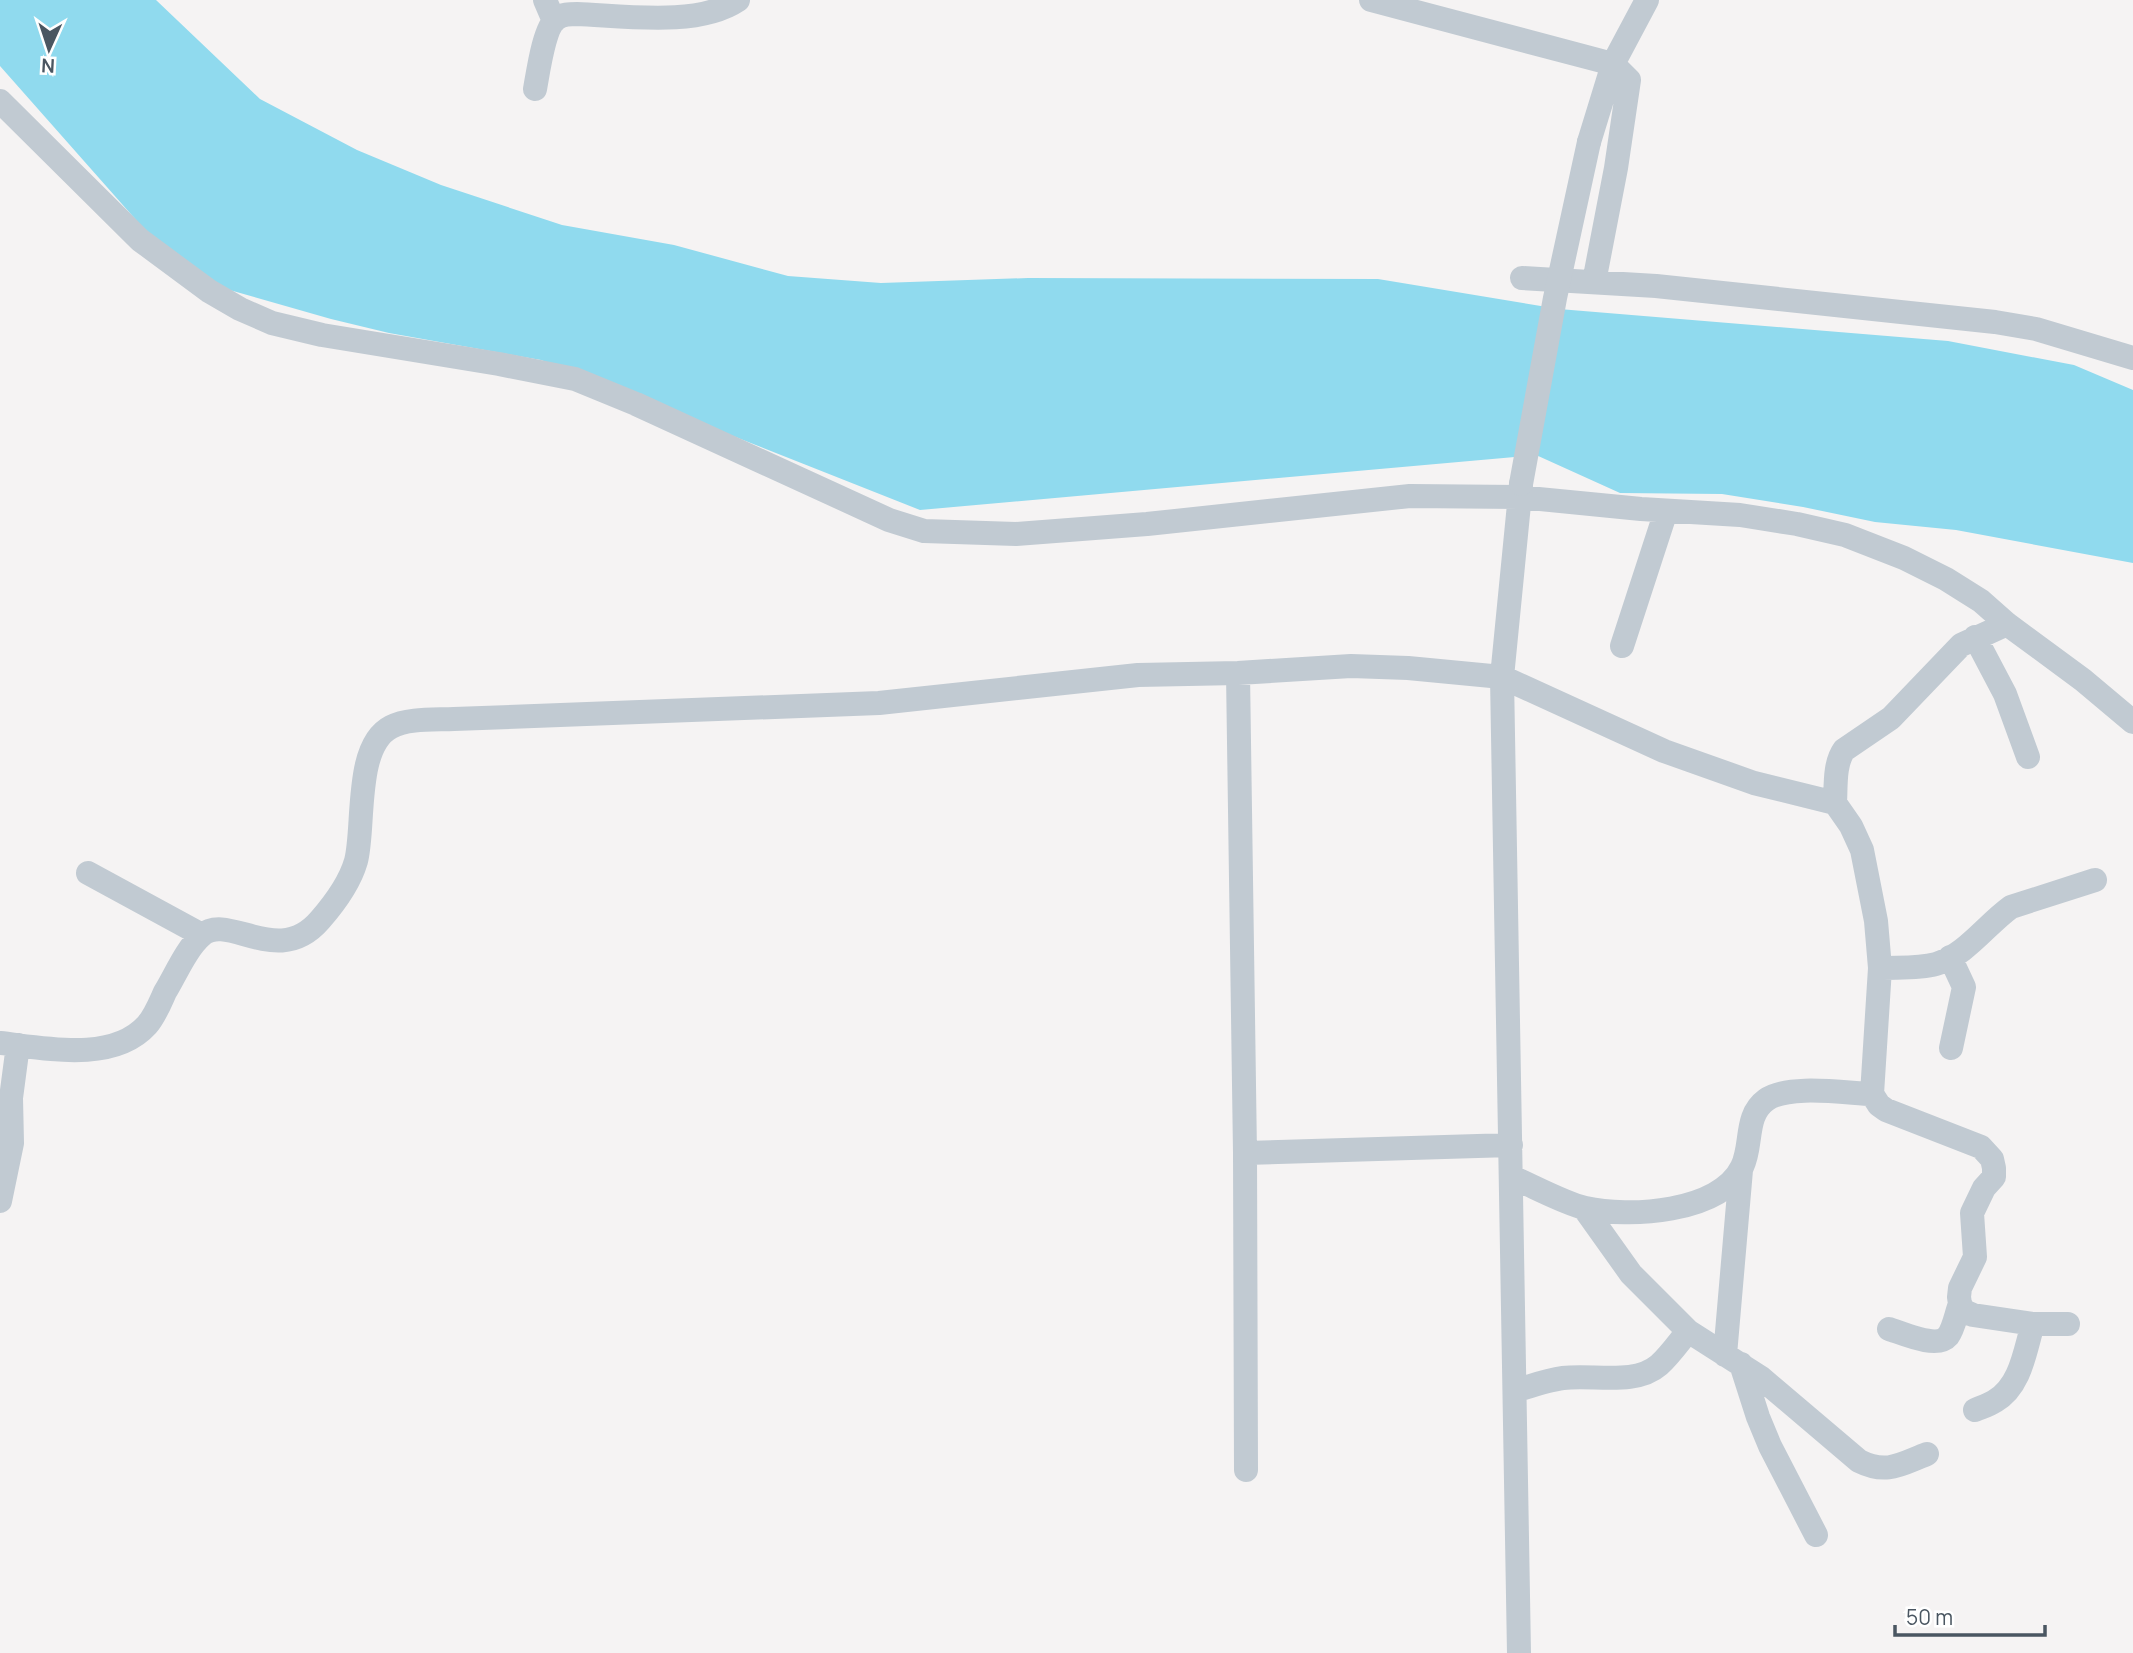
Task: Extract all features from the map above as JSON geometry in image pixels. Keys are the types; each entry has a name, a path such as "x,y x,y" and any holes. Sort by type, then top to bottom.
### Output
{"street":[{"path":"535,89 549,31 549,10 566,15 691,17 716,12 738,0"},
{"path":"1371,0 1613,64 1629,80 1616,168 1594,282"},
{"path":"1519,1653 1502,677 1520,491 1555,298 1589,142 1613,64 1647,0"},
{"path":"0,101 139,240 209,291 240,309 272,323 322,335 575,379 636,404 889,520 924,531 1016,534 1160,523 1410,496 1520,491 1666,511 1740,515 1797,524 1845,535 1904,558 1946,579 1981,601 2133,722"},
{"path":"1522,278 1656,286 1995,322 2036,329 2133,358"},
{"path":"1622,646 1666,511"},
{"path":"1889,1329 1930,1342 1947,1338 1959,1304 1960,1288 1975,1257 1972,1213 1984,1188 1994,1177 1994,1168 1992,1159 1981,1147 1899,1117 1879,1105 1872,1094 1880,968 1876,921 1862,850 1851,826 1835,803 1838,766 1844,750 1891,718 1961,645 2007,624"},
{"path":"1975,638 2005,694 2028,757"},
{"path":"0,1201 12,1143 9,1044 74,1050 97,1049 124,1042 147,1025 195,942 209,930 222,929 258,939 285,941 307,932 320,921 347,883 356,860 363,785 371,753 380,734 393,726 454,719 879,703 1138,675 1238,673 1351,666 1408,668 1502,677 1664,751 1754,783 1835,803"},
{"path":"1238,673 1245,1153 1246,1470"},
{"path":"88,873 202,935"},
{"path":"1880,968 1934,965 1969,944 2011,907 2095,880"},
{"path":"1951,957 1965,987 1951,1048"},
{"path":"1512,1177 1584,1208 1649,1212 1698,1202 1731,1182 1741,1170 1748,1152 1752,1116 1769,1098 1799,1091 1872,1094"},
{"path":"1245,1153 1511,1145"},
{"path":"1741,1170 1733,1359 1770,1446 1816,1535"},
{"path":"1584,1208 1631,1274 1688,1331 1760,1377 1860,1461 1871,1467 1890,1468 1927,1454"},
{"path":"1959,1304 1964,1311 1973,1315 2033,1324 2068,1324"},
{"path":"1975,1410 1996,1401 2012,1386 2033,1324"},
{"path":"1515,1391 1558,1379 1630,1377 1646,1372 1659,1365 1688,1331"}],"water":[{"path":"0,0 156,0 260,99 357,150 441,185 562,225 674,245 788,276 881,283 1028,278 1378,279 1559,309 1948,341 2074,365 2133,390 2133,563 1956,530 1875,522 1722,494 1620,493 1536,455 920,510 541,360 389,333 226,289 152,238 0,66"}]}
